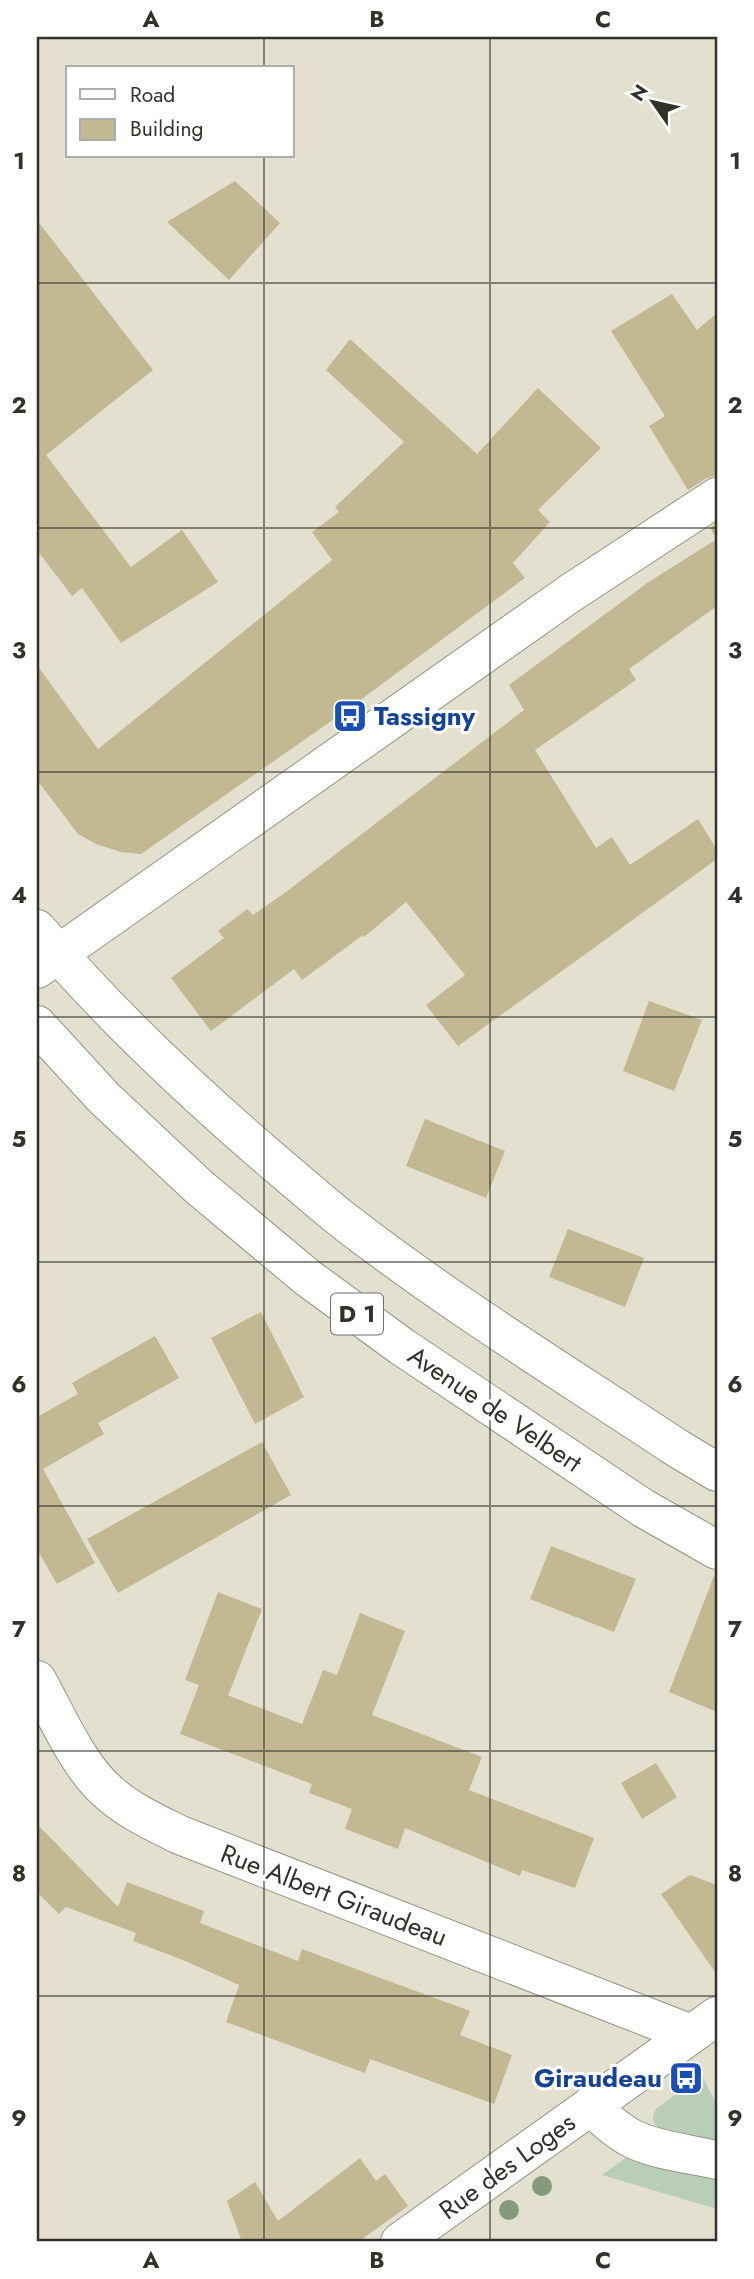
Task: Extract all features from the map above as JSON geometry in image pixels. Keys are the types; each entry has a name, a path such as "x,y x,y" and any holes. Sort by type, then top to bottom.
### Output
{"main road":[{"path":"44,950 569,594 717,497"},
{"name":"D 1","path":"44,950 241,1134 348,1224 461,1304 717,1472"},
{"name":"Avenue de Velbert","path":"37,1025 104,1098 190,1178 308,1278 401,1346 643,1508 717,1550"},
{"name":"Rue Albert Giraudeau","path":"37,1680 82,1760 105,1790 136,1813 180,1835 704,2025"},
{"name":"Rue des Loges","path":"400,2242 704,2025"},
{"path":"590,2106 635,2140 717,2160"}],"green space":[{"path":"702,2076 717,2105 717,2142 664,2132 653,2119 657,2108"},
{"path":"630,2155 717,2176 717,2209 602,2175"}],"building":[{"path":"235,181 280,223 229,280 167,222"},
{"path":"37,220 153,370 46,455 131,567 182,530 218,582 121,643 82,588 72,596 37,550"},
{"path":"672,294 697,330 717,313 717,475 688,490 649,426 665,416 611,331"},
{"path":"350,339 477,454 538,388 601,448 538,510 550,522 513,563 525,578 347,710 141,854 121,852 96,844 78,834 37,780 37,665 98,749 332,560 312,532 339,512 335,507 404,442 326,370"},
{"path":"717,523 717,539 710,528"},
{"path":"717,539 717,606 629,669 636,680 535,750 596,848 612,837 630,865 698,819 717,850 717,859 458,1046 426,1005 465,975 406,902 364,937 363,935 302,980 294,969 211,1031 171,978 224,938 218,931 247,909 253,915 286,892 524,710 509,685 650,581"},
{"path":"649,1001 702,1020 674,1091 623,1071"},
{"path":"425,1119 505,1151 486,1198 406,1166"},
{"path":"568,1229 644,1258 625,1307 549,1277"},
{"path":"261,1312 304,1397 255,1424 211,1338"},
{"path":"155,1336 179,1378 98,1423 104,1434 43,1469 95,1563 57,1584 37,1549 37,1417 78,1394 72,1383"},
{"path":"262,1442 291,1495 118,1593 87,1539"},
{"path":"551,1546 636,1579 614,1632 530,1599"},
{"path":"714,1576 717,1577 717,1712 669,1692"},
{"path":"218,1592 262,1609 228,1695 302,1724 323,1670 337,1675 360,1613 405,1631 372,1715 482,1757 469,1790 594,1838 575,1888 522,1870 520,1876 405,1828 398,1849 345,1829 352,1809 309,1793 312,1784 180,1734 199,1685 185,1680"},
{"path":"656,1763 677,1797 642,1819 621,1783"},
{"path":"37,1824 118,1907 127,1882 204,1911 200,1923 298,1961 302,1949 470,2011 460,2035 512,2055 494,2104 370,2059 365,2073 226,2022 239,1985 133,1941 136,1933 66,1907 59,1914 37,1892"},
{"path":"690,1875 717,1885 717,1975 661,1894"},
{"path":"360,2158 376,2181 385,2174 408,2206 358,2242 242,2242 227,2201 255,2182 278,2221"}],"place":[{"name":"Tassigny","path":"350,716"},
{"name":"Giraudeau","path":"686,2078"}]}
